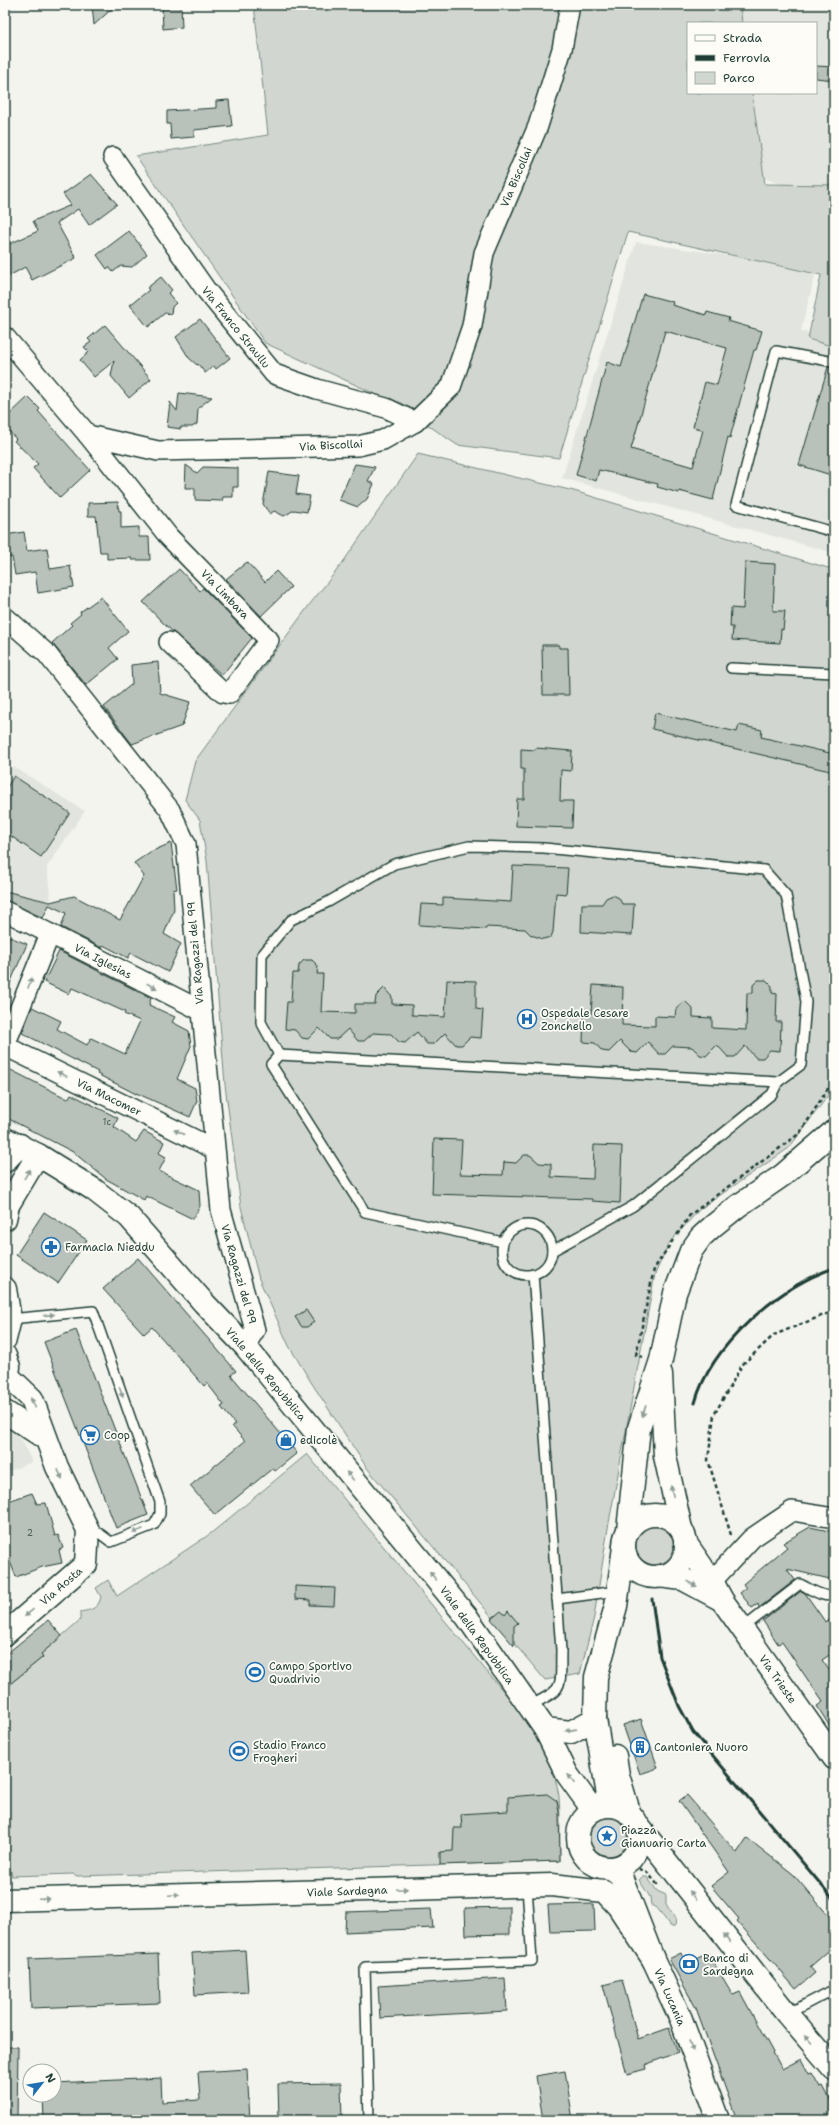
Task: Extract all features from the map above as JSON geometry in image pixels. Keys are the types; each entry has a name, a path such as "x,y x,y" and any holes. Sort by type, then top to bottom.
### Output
{"street":[{"name":"Via Biscollai","path":"88,435 158,451 358,446 383,440 416,422 451,387 472,326 484,253 538,126 562,49 570,5"},
{"name":"Via Franco Straullu","path":"113,157 206,290 274,374 317,389 386,408 416,422"},
{"path":"6,336 88,435"},
{"name":"Via Limbara","path":"88,435 169,537 269,640 229,694 223,693 170,642"},
{"name":"Via Ragazzi del 99","path":"5,617 47,654 170,810 186,844 200,1010 221,1210 255,1330 245,1346"},
{"name":"Via Iglesias","path":"5,911 200,1010"},
{"path":"5,1045 11,1011 50,934"},
{"name":"Via Macomer","path":"5,1045 214,1149"},
{"path":"612,1870 588,1861 578,1844 580,1824 597,1809 608,1795 602,1716 596,1678 606,1647 616,1598 626,1539 639,1428 661,1360 675,1293 691,1251 701,1237 719,1221 783,1175 834,1131"},
{"path":"5,1161 21,1147"},
{"path":"5,1219 21,1147"},
{"name":"Viale della Repubblica","path":"21,1147 93,1189 129,1217 204,1303 245,1346 467,1617 545,1729 567,1774 597,1809"},
{"path":"783,1175 834,1149"},
{"path":"5,1289 7,1329"},
{"path":"616,1598 630,1586 676,1568 682,1560 683,1536 665,1456 661,1360"},
{"path":"6,1372 32,1399 45,1438 65,1486 88,1530"},
{"path":"5,1412 45,1438"},
{"path":"717,1590 737,1553 752,1538 792,1511 834,1518"},
{"path":"653,1576 630,1565 626,1557 626,1539 639,1519 654,1515 669,1519 683,1536"},
{"name":"Via Aosta","path":"5,1634 86,1564 88,1530"},
{"name":"Via Trieste","path":"683,1536 743,1628 831,1748"},
{"name":"Via Trieste","path":"653,1576 683,1579 717,1590"},
{"path":"545,1729 571,1732 602,1716"},
{"path":"552,1885 612,1870 625,1864 636,1852 640,1838 618,1775 602,1716"},
{"path":"597,1809 619,1808 633,1819 787,2014 834,2069"},
{"name":"Via Lucania","path":"612,1870 681,2019 718,2120"},
{"name":"Viale Sardegna","path":"5,1900 527,1887 552,1885 604,1891 618,1906 653,1959"}],"lane":[{"path":"834,362 776,351 736,505 834,532"},
{"path":"731,668 834,672"},
{"path":"279,1055 261,1022 262,955 292,920 328,902 394,864 470,846 544,848 764,870 786,895 806,1002 801,1065 778,1082 772,1094 633,1206 552,1251"},
{"path":"279,1055 778,1082"},
{"path":"279,1055 271,1064 365,1212 503,1242"},
{"path":"527,1224 535,1226 545,1232 551,1242 552,1251 547,1266 533,1274 526,1275 511,1270 503,1257 503,1242 512,1229 527,1224"},
{"path":"529,1706 553,1694 560,1686 561,1650 533,1274"},
{"path":"7,1329 93,1311 160,1502 160,1514 154,1525 111,1542 99,1533 88,1530"},
{"path":"743,1628 800,1584 817,1592 830,1596 834,1595"},
{"path":"557,1599 616,1598"},
{"path":"369,2120 365,1967 532,1960 527,1887"},
{"path":"787,2014 828,1992 834,1999"}],"path":[{"path":"737,1553 708,1460 714,1415 742,1365 774,1335 834,1311"}],"shaded area":[{"path":"722,5 834,5 834,191 798,191 759,176 726,94 817,94 817,22 723,22"},
{"path":"636,242 817,268 801,331 834,341 834,553 562,478"},
{"path":"14,767 85,811 47,867 51,902 5,891 5,772"},
{"path":"5,1425 22,1440 32,1462 5,1473"}],"green space":[{"path":"254,5 740,5 742,22 687,22 687,94 752,94 765,184 834,185 834,347 808,339 821,275 628,232 559,458 457,445 399,405 265,343 136,156 268,135"},
{"name":"Ospedale Cesare Zonchello","path":"418,454 574,491 828,568 834,566 834,1084 830,1093 789,1148 700,1209 669,1243 655,1274 608,1528 594,1617 580,1674 545,1680 367,1468 289,1346 259,1279 241,1207 225,1085 207,861 200,820 185,800 195,761 310,604 341,565"},
{"name":"Stadio Franco Frogheri","path":"307,1454 527,1720 551,1766 557,1786 560,1804 560,1861 77,1876 73,1874 12,1876 5,1846 5,1688 43,1657 41,1654 80,1620 80,1612 91,1610 98,1604 101,1597 96,1588 108,1580 117,1596 210,1534"},
{"path":"655,1523 667,1527 673,1533 677,1545 673,1557 667,1563 655,1567 643,1563 637,1557 633,1545 637,1533 643,1527"},
{"name":"Piazza Gianuario Carta","path":"607,1817 615,1819 621,1823 625,1829 627,1837 625,1845 621,1851 615,1855 607,1857 599,1855 593,1851 589,1845 587,1837 589,1829 593,1823 599,1819"},
{"path":"642,1877 647,1877 657,1891 666,1895 666,1904 676,1920 675,1926 670,1926 658,1909 651,1905 650,1897 639,1880"}],"building":[{"path":"92,5 116,5 94,25"},
{"path":"181,6 182,27 163,29 162,7"},
{"path":"817,66 834,67 834,80 817,78"},
{"path":"229,100 232,126 194,130 194,137 171,139 170,124 167,124 167,111 216,108 216,101"},
{"path":"91,174 117,204 89,225 78,209 57,223 76,258 32,280 25,267 9,276 5,265 5,246 38,231 33,221 71,205 63,194"},
{"path":"129,231 147,254 132,267 121,266 113,272 109,267 107,269 97,255"},
{"path":"161,277 172,290 168,293 176,303 172,307 171,314 165,313 148,327 130,305 149,290 147,288"},
{"path":"643,294 673,302 672,305 706,315 707,312 729,318 728,321 762,331 756,350 754,350 730,438 728,437 713,500 679,491 679,493 657,487 658,484 599,470 596,481 576,475 607,362 621,367","holes":["665,331 727,348 717,385 705,382 693,427 703,430 693,467 631,449"]},
{"path":"200,319 230,358 216,369 214,366 205,373 198,364 197,365 189,358 176,337"},
{"path":"105,325 151,379 129,398 111,376 114,361 94,377 80,360 89,352 84,347 91,342 88,339"},
{"path":"828,367 834,368 834,476 799,465"},
{"path":"179,393 212,397 198,408 197,424 192,427 181,427 181,429 167,427 170,402 177,411"},
{"path":"28,397 40,409 38,411 90,470 60,498 33,468 38,464 14,441 16,439 5,427 5,419"},
{"path":"355,464 375,467 368,481 374,484 367,499 358,507 339,500"},
{"path":"186,465 197,473 203,467 238,468 238,487 233,487 233,497 223,497 222,501 195,500 195,488 185,488"},
{"path":"269,472 299,476 296,494 310,496 307,512 294,510 284,516 274,511 270,514 263,504"},
{"path":"118,502 119,511 121,511 121,528 139,527 139,537 149,537 150,560 132,560 132,558 107,559 107,552 100,552 96,516 88,516 88,503"},
{"path":"24,532 27,551 47,548 50,569 70,566 74,587 38,593 35,572 15,575 12,557 5,558 5,535"},
{"path":"247,562 265,582 276,571 291,587 261,616 226,579"},
{"path":"745,562 775,564 773,611 785,611 780,643 732,640 733,627 730,627 731,608 743,609"},
{"path":"179,569 200,591 203,588 252,638 222,675 164,624 143,602"},
{"path":"101,597 128,631 109,648 118,659 86,685 52,643 72,625 70,623 81,614 80,612"},
{"path":"542,645 559,645 559,648 568,648 569,695 543,695"},
{"path":"158,662 160,693 190,702 182,726 132,744 104,707 132,684 131,665"},
{"path":"655,713 737,732 739,725 762,730 761,737 834,754 834,772 652,729"},
{"path":"536,748 572,751 571,771 561,770 560,801 573,801 572,828 516,826 517,799 524,799 524,769 521,769 521,749 535,750"},
{"path":"14,776 70,813 41,857 5,832 5,790"},
{"path":"171,843 177,889 173,890 174,910 164,934 181,944 168,972 131,953 128,958 103,945 102,948 61,927 66,913 49,905 43,918 5,900 5,891 50,902 74,896 120,920 144,876 134,863 150,852"},
{"path":"513,866 568,868 566,894 556,893 553,932 551,937 543,939 531,935 525,929 486,927 486,929 419,925 421,904 443,905 443,898 511,902"},
{"path":"613,895 619,898 622,904 634,904 632,935 581,932 582,904 602,904 606,898"},
{"path":"5,935 27,944 5,995"},
{"path":"59,951 151,998 149,1005 175,1017 172,1022 189,1031 191,1046 177,1079 195,1088 197,1101 190,1117 136,1094 97,1074 98,1072 22,1033 32,1007 61,1021 57,1029 87,1045 91,1038 125,1054 140,1021 124,1014 125,1012 72,988 69,994 44,982"},
{"path":"304,960 312,960 318,966 317,974 323,974 321,1012 355,1013 355,1004 375,1004 376,996 384,988 392,997 392,1004 412,1005 412,1015 445,1017 447,980 476,981 476,1009 483,1010 481,1038 470,1037 462,1045 456,1045 445,1033 434,1044 427,1044 417,1032 405,1043 399,1042 391,1034 373,1033 364,1041 358,1041 348,1029 337,1039 330,1039 319,1028 308,1039 302,1038 295,1030 285,1029 287,1002 291,1002 293,973 298,973 299,965"},
{"path":"758,980 766,980 772,986 772,993 777,994 776,1022 781,1022 780,1051 770,1050 763,1058 756,1058 745,1046 735,1057 728,1057 717,1045 706,1056 700,1055 692,1047 673,1046 665,1054 659,1054 648,1042 637,1053 631,1052 620,1041 609,1052 602,1051 595,1043 583,1042 584,1014 591,1014 593,985 623,987 622,1025 655,1026 655,1016 675,1017 676,1009 685,1001 693,1009 693,1017 712,1018 712,1028 746,1030 747,993 753,993 753,985"},
{"path":"5,1067 68,1099 71,1094 118,1118 114,1127 136,1142 144,1131 164,1142 159,1153 166,1157 159,1171 199,1190 200,1206 193,1219 146,1196 144,1200 106,1179 73,1152 5,1117"},
{"path":"434,1139 462,1140 460,1174 503,1175 504,1162 516,1163 524,1155 530,1155 539,1163 551,1164 551,1177 593,1179 594,1145 622,1146 620,1203 592,1201 592,1199 432,1194"},
{"path":"44,1212 87,1240 58,1283 16,1255"},
{"path":"138,1258 236,1371 231,1375 297,1453 275,1471 273,1468 215,1515 190,1486 245,1441 232,1426 235,1424 221,1407 224,1405 207,1383 204,1386 152,1327 144,1334 103,1289"},
{"path":"306,1310 314,1322 307,1327 302,1327 295,1317"},
{"path":"76,1330 148,1515 116,1528 44,1342"},
{"path":"32,1493 37,1504 46,1503 55,1536 58,1535 63,1548 59,1550 62,1563 42,1567 16,1577 11,1564 5,1565 5,1502"},
{"path":"810,1527 834,1532 834,1580 787,1569 795,1580 759,1608 758,1604 752,1608 740,1593 746,1588 743,1584 787,1547 783,1543"},
{"path":"295,1586 335,1588 334,1606 310,1605 310,1600 295,1599"},
{"path":"801,1591 805,1593 826,1623 834,1615 834,1652 822,1660 834,1677 834,1733 817,1706 823,1702 782,1642 778,1644 763,1621"},
{"path":"501,1611 505,1615 508,1611 518,1623 514,1626 514,1646 491,1619"},
{"path":"48,1620 62,1636 41,1654 43,1657 5,1688 5,1655"},
{"name":"Cantoniera Nuoro","path":"641,1719 658,1768 640,1774 623,1725"},
{"path":"547,1794 557,1801 559,1811 560,1861 440,1865 440,1852 453,1851 454,1828 462,1828 461,1814 508,1811 508,1797"},
{"path":"687,1795 737,1853 747,1838 793,1874 834,1922 834,1946 810,1967 815,1973 796,1989 737,1921 739,1919 711,1886 729,1872 679,1801"},
{"path":"594,1904 595,1931 550,1932 548,1905"},
{"path":"510,1907 510,1934 466,1935 465,1908"},
{"path":"431,1909 433,1928 345,1932 346,1912"},
{"path":"245,1950 248,1992 195,1995 192,1953"},
{"path":"681,1953 686,1964 708,1953 733,1995 740,1992 782,2069 801,2059 809,2074 812,2073 820,2087 823,2086 834,2107 834,2120 737,2120 696,2008 669,1959"},
{"path":"158,1954 160,2003 31,2008 29,1959"},
{"path":"505,1978 507,2011 380,2018 378,1986"},
{"path":"622,1980 638,2039 669,2028 678,2052 645,2065 646,2069 627,2074 603,1985"},
{"path":"5,2047 18,2047 17,2120 5,2120"},
{"path":"247,2069 250,2120 44,2120 43,2103 62,2103 62,2083 161,2078 162,2102 200,2100 198,2072"},
{"path":"565,2071 573,2120 543,2120 536,2076"},
{"path":"341,2083 342,2120 279,2120 278,2084"}],"railway":[{"path":"695,1403 703,1381 716,1360 731,1340 750,1321 791,1289 834,1268"},
{"path":"652,1599 660,1657 679,1706 693,1732 834,1900"}],"place":[{"name":"Ospedale Cesare Zonchello","path":"527,1019"},
{"name":"Farmacia Nieddu","path":"51,1247"},
{"name":"Coop","path":"90,1435"},
{"name":"edicolè","path":"286,1440"},
{"name":"Campo Sportivo Quadrivio","path":"255,1672"},
{"name":"Cantoniera Nuoro","path":"640,1747"},
{"name":"Stadio Franco Frogheri","path":"239,1751"},
{"name":"Piazza Gianuario Carta","path":"607,1836"},
{"name":"Banco di Sardegna","path":"689,1964"}]}
